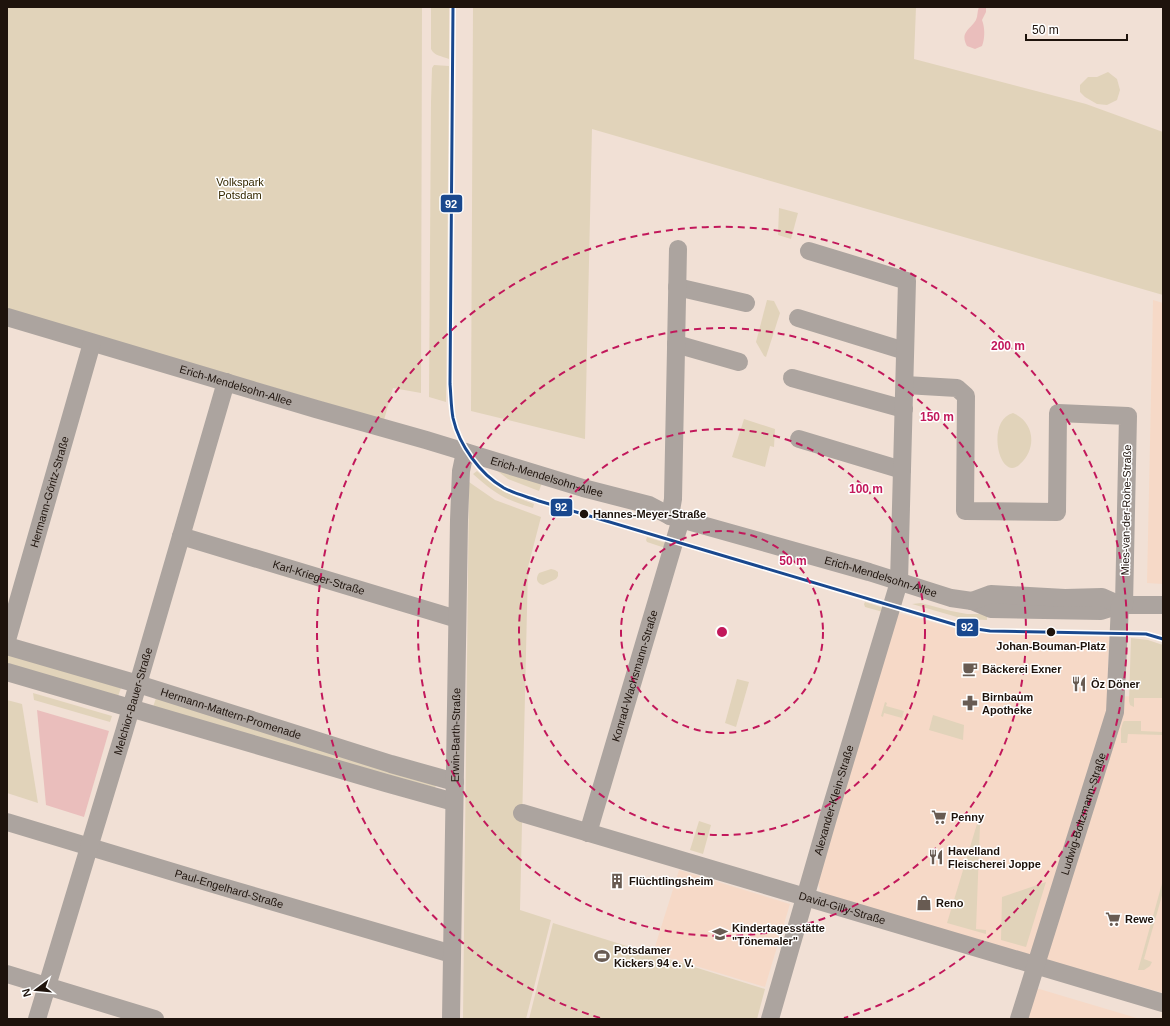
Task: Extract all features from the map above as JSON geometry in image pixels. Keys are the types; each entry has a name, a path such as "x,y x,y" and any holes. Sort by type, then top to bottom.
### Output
{"street":[{"path":"676,517 673,498 678,249"},
{"name":"Alexander-Klein-Straße","path":"770,1019 828,818 899,582 907,281 809,251"},
{"path":"677,287 746,302"},
{"name":"Erich-Mendelsohn-Allee","path":"7,317 582,488 649,505 676,517 855,568 951,598 972,601 991,609 1101,611 1122,605 1163,605"},
{"path":"798,318 906,351"},
{"name":"Hermann-Göritz-Straße","path":"7,640 92,343"},
{"path":"676,344 739,362"},
{"path":"792,378 904,409"},
{"name":"Melchior-Bauer-Straße","path":"37,1019 138,684 226,382"},
{"name":"Mies-van-der-Rohe-Straße","path":"904,385 957,388 966,396 965,511 1057,512 1058,413 1128,416 1122,605"},
{"path":"799,439 902,470"},
{"name":"Erwin-Barth-Straße","path":"451,1019 460,470 465,452"},
{"name":"Konrad-Wachsmann-Straße","path":"588,833 676,517"},
{"name":"Karl-Krieger-Straße","path":"181,536 457,619"},
{"name":"Ludwig-Boltzmann-Straße","path":"1019,1019 1114,712 1122,605"},
{"name":"Hermann-Mattern-Promenade","path":"7,646 138,684 392,764 455,782"},
{"path":"7,672 454,802"},
{"name":"David-Gilly-Straße","path":"522,813 1163,1003"},
{"name":"Paul-Engelhard-Straße","path":"7,822 452,954"},
{"path":"7,974 155,1019"}],"shaded area":[{"path":"979,7 986,8 986,12 982,20 984,26 984,36 982,46 975,49 967,46 964,38 966,32 976,20"},
{"path":"1153,300 1163,303 1163,584 1147,583"},
{"path":"895,612 971,633 1109,637 1107,696 1163,697 1163,993 828,898 820,890 817,879"},
{"path":"37,710 109,731 84,817 46,805"},
{"name":"Kindertagesstätte \"Tönemaler\"","path":"679,870 790,904 765,987 653,953"},
{"path":"1036,988 1140,1019 1027,1019"}],"green space":[{"name":"Volkspark Potsdam","path":"7,7 422,7 421,393 393,388 384,420 7,309"},
{"path":"431,7 449,7 449,59 436,54 431,49"},
{"path":"473,7 916,7 914,59 1086,104 1163,132 1163,295 592,129 585,439 471,411"},
{"path":"434,65 449,66 446,402 429,397 431,102 432,68"},
{"path":"1108,72 1117,79 1120,90 1117,100 1107,105 1097,104 1085,97 1080,92 1080,85 1088,77 1097,77"},
{"path":"779,208 798,213 791,239 778,235"},
{"path":"767,300 774,301 780,313 766,357 756,342"},
{"path":"1013,413 1026,423 1031,436 1029,451 1025,458 1015,468 1006,466 1002,460 998,442 1000,424 1005,417"},
{"path":"744,419 775,429 774,447 770,446 765,467 732,457"},
{"path":"496,470 542,483 539,491 508,479"},
{"path":"477,471 504,491 534,504 533,508 500,495 473,474"},
{"path":"469,482 495,500 541,517 528,567 520,910 551,920 526,1019 463,1019"},
{"path":"647,537 666,543 665,548 647,542"},
{"path":"551,569 558,572 556,579 543,585 539,583 537,579 539,573"},
{"path":"865,602 884,608 883,612 865,607"},
{"path":"921,603 967,614 987,614 987,620 964,619 912,604"},
{"path":"1131,638 1148,640 1163,645 1163,698 1134,698 1134,707 1130,705 1129,701"},
{"path":"7,654 121,688 117,699 7,666"},
{"path":"737,679 749,682 736,727 725,723"},
{"path":"33,693 112,716 110,722 34,700"},
{"path":"156,698 436,781 435,793 152,710"},
{"path":"7,700 22,704 38,803 7,793"},
{"path":"885,702 887,703 886,706 904,711 902,718 884,713 883,717 881,716"},
{"path":"933,715 964,725 963,740 929,730"},
{"path":"1124,721 1141,721 1141,731 1163,732 1163,735 1128,734 1127,743 1121,743 1121,729"},
{"path":"699,821 711,825 703,854 690,850"},
{"path":"977,824 980,825 976,929 986,930 986,934 947,923"},
{"path":"1163,880 1163,892 1144,959 1152,962 1150,966 1144,970 1138,970"},
{"path":"1046,882 1026,947 1001,940 1002,897"},
{"name":"Potsdamer Kickers 94 e. V.","path":"553,923 765,989 757,1019 529,1019"}],"transit line":[{"name":"92","path":"453,7 451,405 456,428 465,448 487,475 504,488 517,494 963,627 990,631 1146,634 1163,639"}],"place":[{"name":"Hannes-Meyer-Straße","path":"584,514"},
{"name":"Johan-Bouman-Platz","path":"1051,632"},
{"name":"Bäckerei Exner","path":"970,669"},
{"name":"Öz Döner","path":"1079,684"},
{"name":"Birnbaum Apotheke","path":"970,703"},
{"name":"Penny","path":"939,817"},
{"name":"Havelland Fleischerei Joppe","path":"936,857"},
{"name":"Flüchtlingsheim","path":"617,881"},
{"name":"Reno","path":"924,903"},
{"name":"Rewe","path":"1113,919"},
{"name":"Kindertagesstätte \"Tönemaler\"","path":"720,934"},
{"name":"Potsdamer Kickers 94 e. V.","path":"602,956"}]}
